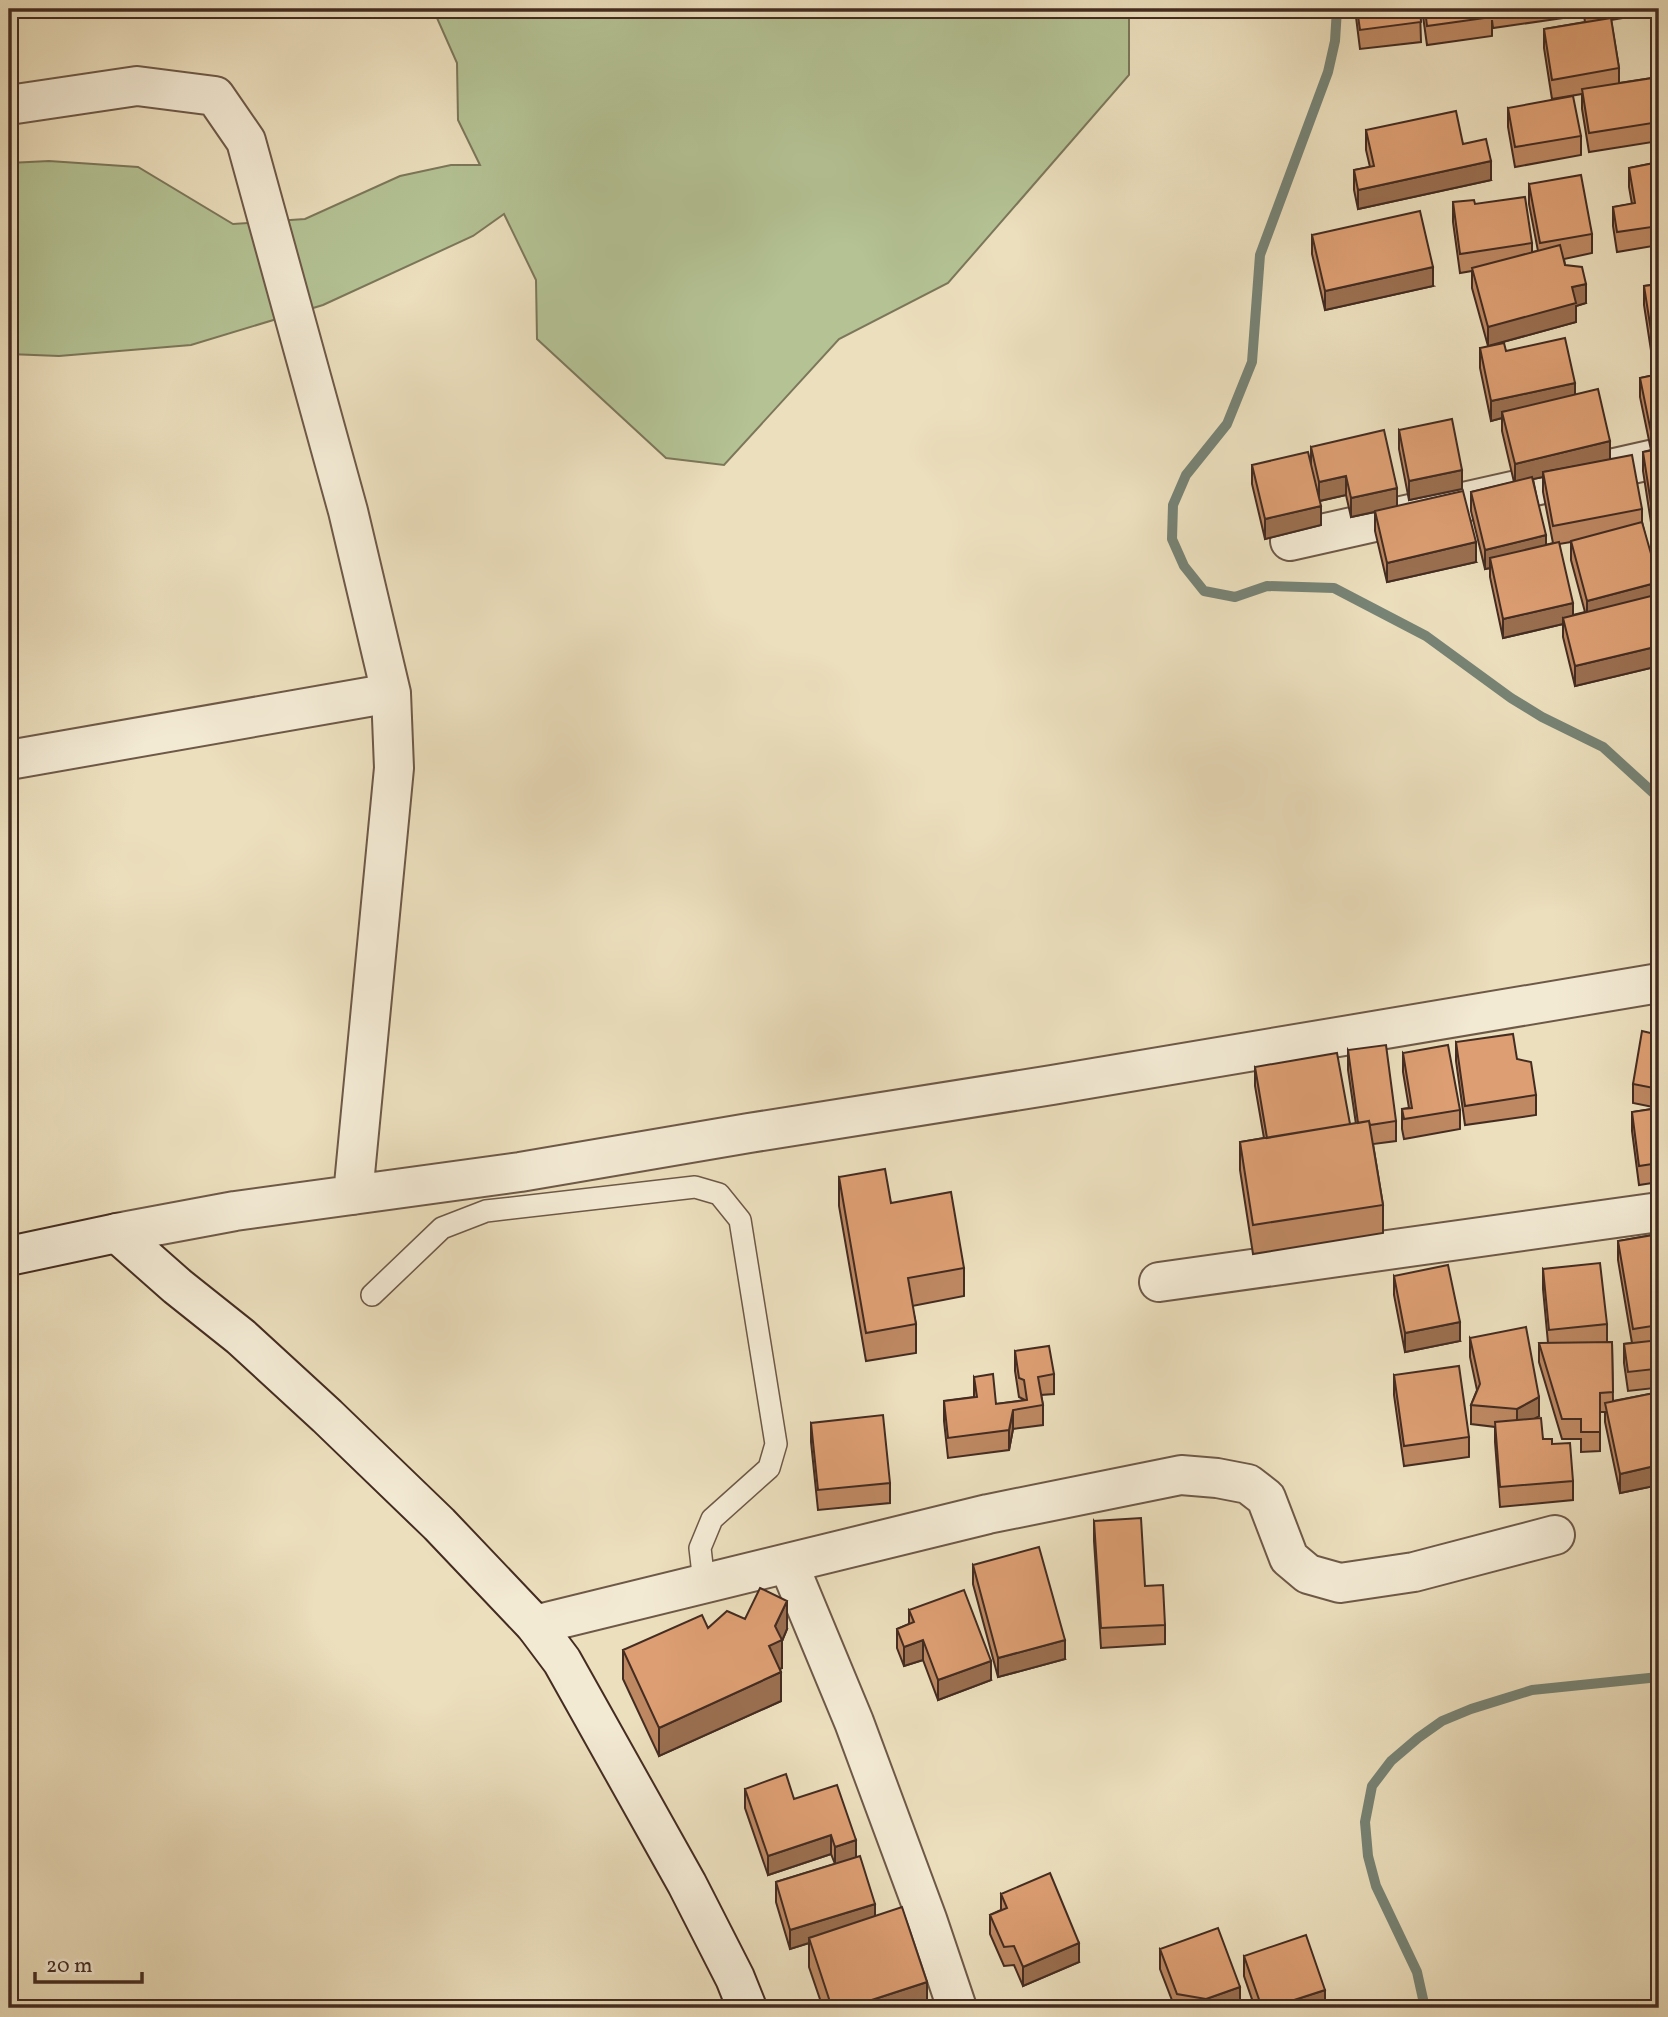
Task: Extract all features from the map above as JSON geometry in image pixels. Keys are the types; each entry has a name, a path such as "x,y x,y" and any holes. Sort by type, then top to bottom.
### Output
{"street":[{"path":"9,104 138,86 215,96 246,141 348,511 391,693 394,768 353,1195"},
{"path":"1290,541 1659,458"},
{"path":"9,760 391,693"},
{"path":"9,1256 234,1211 520,1172 1052,1086 1659,983"},
{"path":"1159,1282 1659,1212"},
{"path":"117,1233 241,1337 327,1416 439,1524 535,1625 562,1661 687,1884 735,1978 747,2008"},
{"path":"535,1625 988,1514 1181,1475 1248,1483 1266,1498 1289,1558 1308,1574 1340,1583 1415,1572 1555,1535"},
{"path":"788,1563 854,1722 957,2008"}],"lane":[{"path":"372,1295 442,1228 486,1211 695,1186 719,1194 740,1220 776,1444 769,1468 712,1519 699,1548 705,1584"}],"green space":[{"path":"433,9 1129,9 1129,75 948,283 839,339 724,465 666,458 537,339 536,280 504,214 473,236 323,305 191,345 59,356 9,354 9,163 49,161 138,167 233,224 305,219 400,176 451,165 480,165 458,120 457,63"}],"building":[{"path":"1357,9 1420,9 1421,22 1360,30"},
{"path":"1425,9 1490,9 1492,17 1427,26"},
{"path":"1611,18 1619,68 1552,80 1544,29"},
{"path":"1659,77 1659,122 1589,133 1582,89"},
{"path":"1573,96 1581,136 1515,147 1508,108"},
{"path":"1456,111 1463,144 1486,139 1491,161 1358,190 1354,170 1374,166 1366,130"},
{"path":"1659,162 1659,226 1617,232 1613,207 1635,203 1629,168"},
{"path":"1581,175 1592,234 1540,243 1529,184"},
{"path":"1525,197 1532,243 1460,254 1453,202 1474,200 1475,204"},
{"path":"1420,211 1433,267 1325,291 1312,235"},
{"path":"1560,245 1565,265 1582,267 1586,284 1572,287 1576,303 1488,327 1472,268"},
{"path":"1659,284 1659,336 1652,337 1644,286"},
{"path":"1565,338 1575,383 1491,401 1480,348 1504,343 1506,351"},
{"path":"1659,374 1659,431 1651,432 1640,378"},
{"path":"1598,389 1610,441 1515,464 1502,412"},
{"path":"1452,419 1462,470 1409,481 1399,430"},
{"path":"1384,430 1397,488 1351,498 1346,476 1319,482 1311,447"},
{"path":"1659,449 1659,508 1652,510 1643,452"},
{"path":"1308,452 1321,506 1265,519 1252,465"},
{"path":"1632,455 1642,509 1553,526 1543,472"},
{"path":"1532,477 1546,535 1485,550 1471,492"},
{"path":"1463,491 1476,542 1387,563 1375,511"},
{"path":"1642,522 1659,582 1587,601 1571,541"},
{"path":"1559,542 1573,603 1503,619 1490,558"},
{"path":"1659,594 1659,646 1575,666 1563,618"},
{"path":"1642,1031 1659,1035 1659,1089 1633,1084"},
{"path":"1513,1034 1517,1059 1531,1062 1536,1095 1465,1106 1456,1042"},
{"path":"1386,1045 1396,1121 1370,1125 1369,1121 1358,1123 1348,1050"},
{"path":"1448,1045 1460,1110 1404,1119 1402,1109 1412,1108 1403,1053"},
{"path":"1337,1053 1350,1124 1267,1138 1255,1067"},
{"path":"1659,1108 1659,1163 1639,1166 1632,1112"},
{"path":"1369,1121 1383,1205 1253,1225 1240,1142"},
{"path":"885,1169 891,1203 951,1192 964,1268 908,1278 916,1324 866,1333 839,1177"},
{"path":"1659,1234 1659,1325 1633,1329 1618,1241"},
{"path":"1600,1263 1607,1324 1549,1330 1543,1269"},
{"path":"1448,1265 1460,1322 1405,1333 1394,1276"},
{"path":"1526,1327 1539,1397 1517,1409 1471,1405 1480,1384 1470,1338"},
{"path":"1659,1340 1659,1387 1656,1387 1654,1369 1628,1372 1624,1344"},
{"path":"1612,1342 1613,1392 1600,1393 1600,1432 1581,1432 1581,1419 1562,1419 1539,1343"},
{"path":"1049,1346 1054,1374 1038,1377 1043,1405 1013,1410 1009,1430 948,1438 944,1401 977,1397 974,1377 993,1374 996,1404 1027,1400 1024,1380 1019,1378 1015,1351"},
{"path":"1459,1366 1469,1437 1404,1446 1394,1375"},
{"path":"1659,1392 1659,1465 1620,1474 1605,1403"},
{"path":"883,1415 890,1483 818,1490 811,1423"},
{"path":"1541,1418 1543,1439 1552,1439 1552,1444 1570,1443 1573,1481 1500,1487 1495,1422"},
{"path":"1141,1518 1145,1586 1163,1585 1165,1625 1101,1628 1094,1521"},
{"path":"1039,1547 1065,1640 998,1658 973,1565"},
{"path":"760,1588 787,1601 775,1626 782,1640 769,1646 781,1672 659,1728 623,1650 702,1615 708,1628 727,1611 745,1619"},
{"path":"964,1590 991,1661 938,1680 923,1640 904,1647 897,1629 914,1622 909,1610"},
{"path":"786,1774 794,1799 837,1785 856,1840 835,1847 831,1835 768,1856 745,1789"},
{"path":"860,1856 875,1904 790,1930 776,1882"},
{"path":"1050,1873 1079,1943 1023,1967 1014,1946 1004,1947 990,1915 1007,1908 1001,1894"},
{"path":"902,1907 927,1982 847,2008 832,2008 809,1938"},
{"path":"1218,1928 1240,1987 1206,1999 1177,1994 1160,1949"},
{"path":"1306,1935 1325,1990 1262,2008 1244,1956"}],"waterway":[{"path":"1337,9 1335,41 1328,72 1260,255 1252,362 1227,424 1186,475 1173,505 1172,539 1184,566 1204,591 1235,597 1267,586 1334,588 1426,636 1511,698 1542,717 1603,747 1659,798"},
{"path":"1425,2008 1417,1972 1376,1886 1368,1856 1365,1822 1372,1786 1391,1761 1418,1738 1442,1721 1471,1709 1532,1690 1659,1677"}]}
